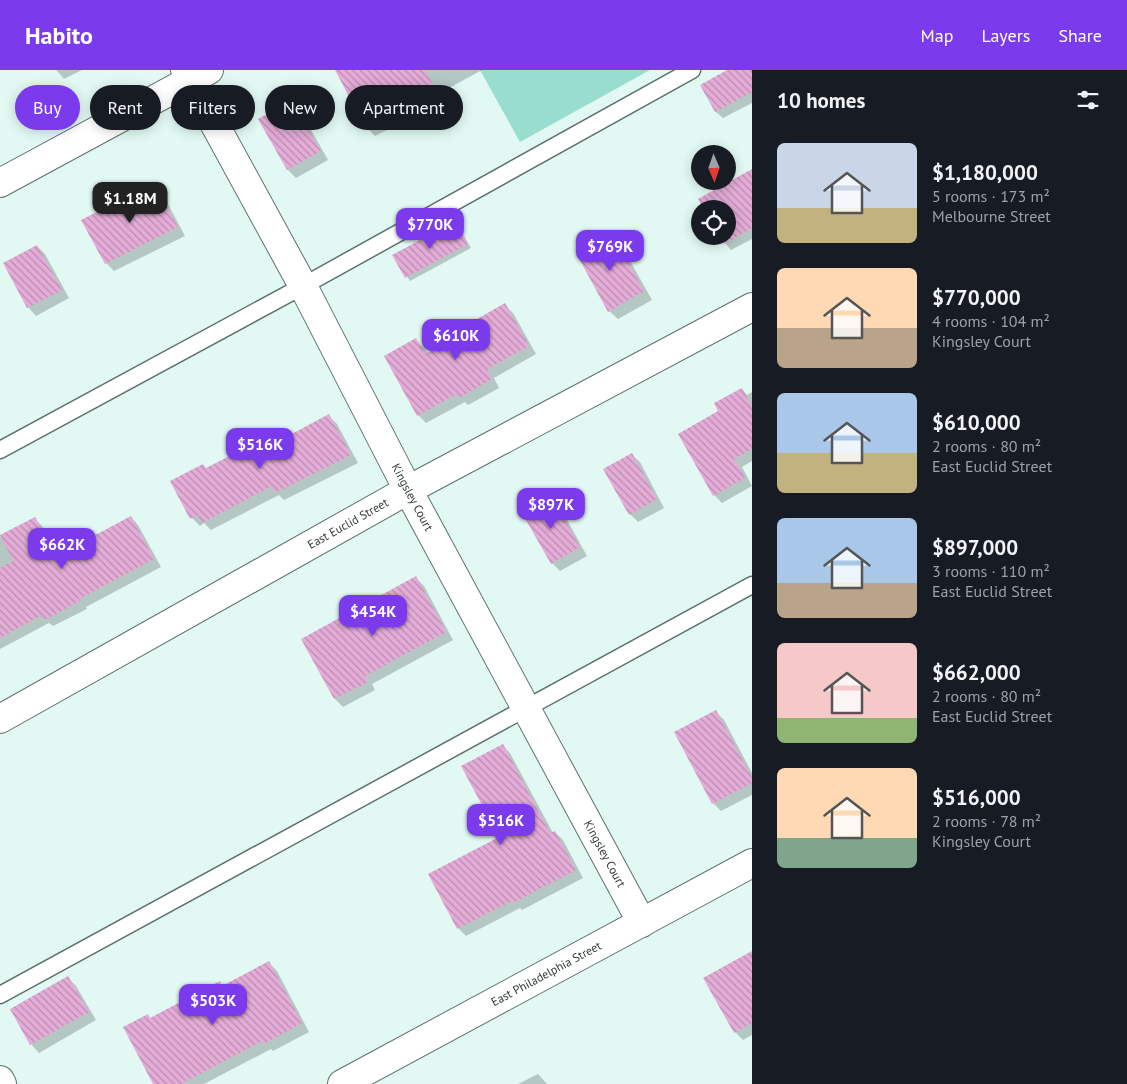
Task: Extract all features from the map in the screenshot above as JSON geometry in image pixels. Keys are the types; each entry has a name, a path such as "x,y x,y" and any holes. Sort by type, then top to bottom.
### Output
{"street":[{"name":"Kingsley Court","path":"195,73 302,286 408,490 642,923"},
{"path":"0,184 195,73"},
{"name":"East Euclid Street","path":"0,719 408,490 752,307"},
{"name":"East Philadelphia Street","path":"342,1084 752,863"},
{"path":"0,1080 2,1084"}],"lane":[{"path":"0,450 302,286 692,70"},
{"path":"0,996 752,585"}],"green space":[{"path":"480,70 650,70 520,142"}],"building":[{"path":"335,70 425,70 433,85 345,85 345,89"},
{"path":"727,70 752,70 752,92 715,112 700,85"},
{"path":"265,115 265,130 309,130 321,151 287,170 258,119"},
{"path":"752,169 752,228 736,237 736,200 698,199 714,190 736,190 736,178"},
{"path":"154,183 178,227 105,264 81,220"},
{"path":"456,221 468,244 405,278 392,255"},
{"path":"612,233 644,291 608,312 576,253"},
{"path":"37,245 62,290 27,308 3,263"},
{"path":"505,303 529,346 487,369 492,379 459,398 457,394 417,416 384,356 416,338 425,354 472,328 470,323"},
{"path":"742,388 752,406 752,449 734,459 745,478 713,496 678,434 718,411 714,403"},
{"path":"329,414 351,455 275,493 272,486 202,523 198,515 190,519 170,481 203,464 206,468 245,448 249,454 287,433 288,436"},
{"path":"632,453 657,499 629,515 603,469"},
{"path":"552,497 580,547 551,564 522,513"},
{"path":"131,516 154,559 79,599 80,601 45,620 42,615 0,638 0,568 13,561 0,535 35,517 56,556"},
{"path":"416,576 446,632 365,676 368,682 334,699 301,639"},
{"path":"716,710 752,778 752,783 712,804 674,732"},
{"path":"503,744 550,833 555,831 576,870 513,903 512,901 457,929 428,874 499,837 461,766"},
{"path":"752,951 752,1023 734,1033 703,978"},
{"path":"269,961 302,1023 264,1044 262,1041 181,1084 153,1084 123,1027 148,1014 150,1018 220,981 222,986"},
{"path":"68,976 89,1012 30,1045 10,1009"}]}
